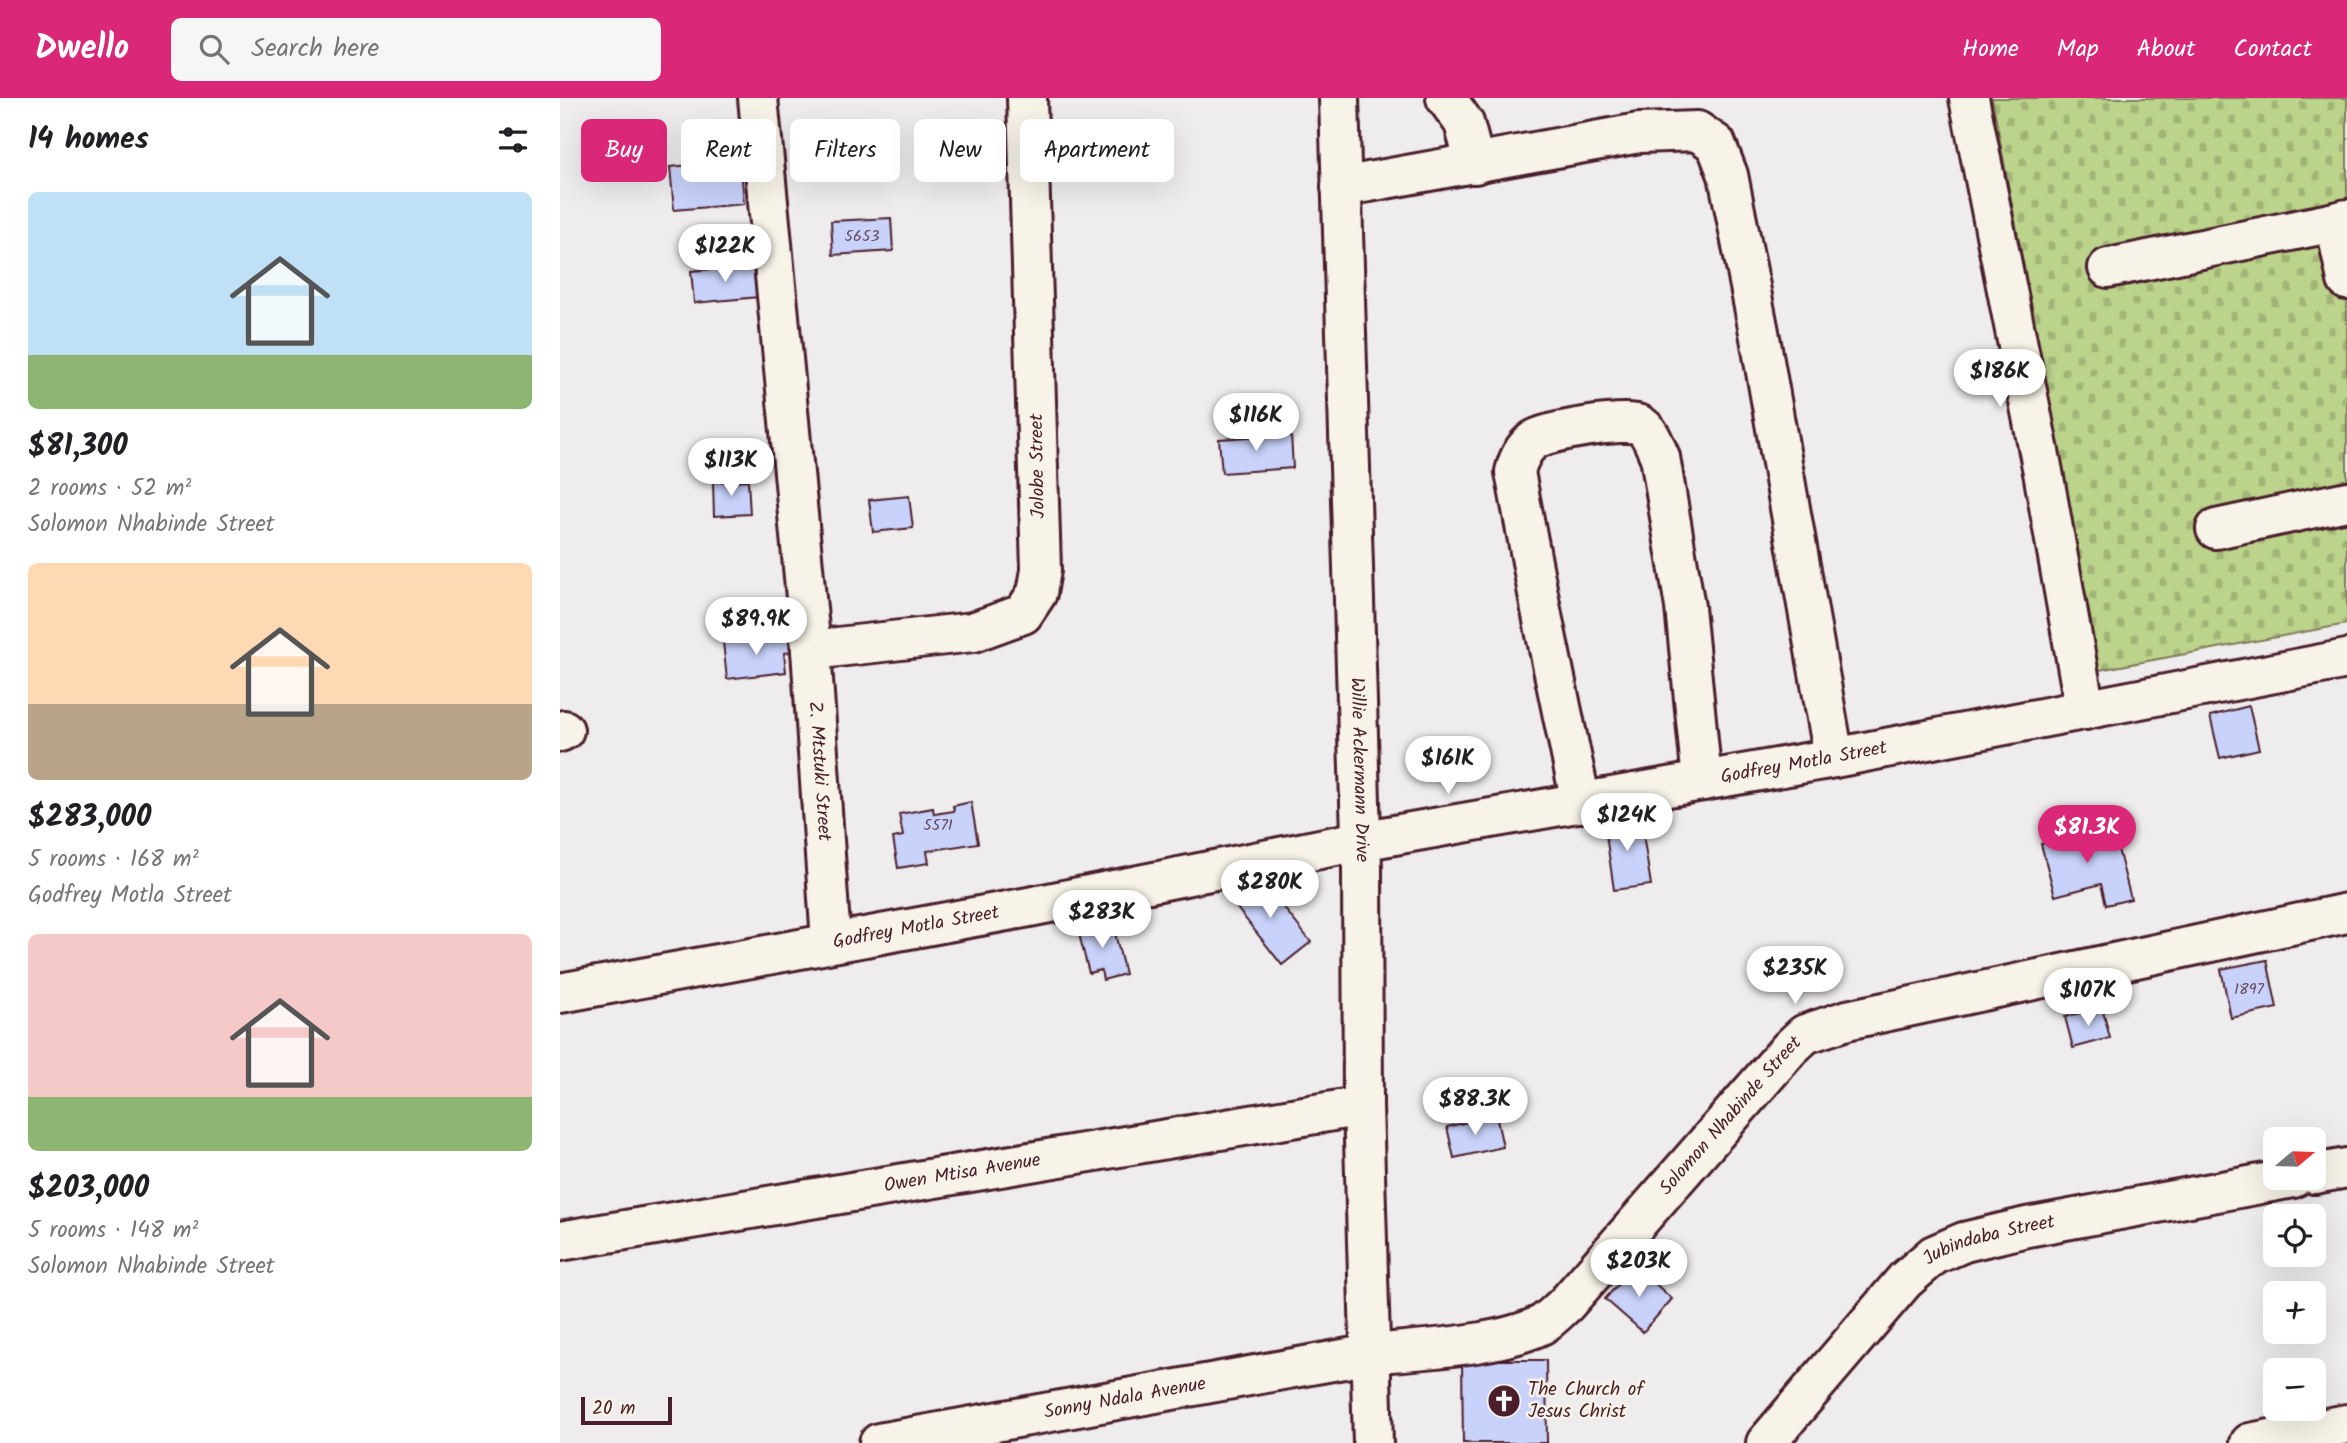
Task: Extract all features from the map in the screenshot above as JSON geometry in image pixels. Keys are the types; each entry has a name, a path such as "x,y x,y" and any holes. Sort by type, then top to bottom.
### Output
{"street":[{"name":"Z. Mtstuki Street","path":"758,98 811,650 831,942"},
{"name":"Jolobe Street","path":"811,650 973,632 1023,614 1037,593 1041,570 1027,98"},
{"name":"Willie Ackermann Drive","path":"1339,98 1360,841 1363,1106 1373,1443"},
{"path":"1446,98 1464,123 1475,164"},
{"path":"1969,98 2043,472 2085,710"},
{"path":"1341,187 1639,133 1697,131 1716,144 1728,175 1756,318 1834,758"},
{"path":"2108,268 2341,220 2347,280"},
{"path":"1581,803 1515,471 1518,458 1532,442 1540,437 1584,427 1627,423 1641,426 1650,436 1660,457 1685,607 1702,781"},
{"path":"2216,529 2347,501"},
{"name":"Godfrey Motla Street","path":"560,993 1029,907 1360,841 1834,758 2347,659"},
{"name":"Solomon Nhabinde Street","path":"1371,1354 1448,1346 1518,1334 1544,1324 1566,1304 1805,1034 1847,1020 2347,913"},
{"name":"Owen Mtisa Avenue","path":"560,1241 1363,1106"},
{"path":"2326,1172 2347,1168"},
{"name":"Jubindaba Street","path":"1766,1443 1905,1280 1934,1255 1964,1242 2027,1227 2263,1184"},
{"name":"Sonny Ndala Avenue","path":"879,1443 1371,1354"},
{"path":"2250,1443 2347,1424"}],"green space":[{"path":"1992,98 2347,98 2347,624 2099,670"}],"building":[{"path":"681,166 681,182 742,182 744,204 674,210 670,167"},
{"path":"891,218 893,251 833,255 831,221"},
{"path":"756,265 759,297 694,303 691,271"},
{"path":"1291,434 1293,468 1222,473 1219,439"},
{"path":"748,480 750,514 714,516 713,482"},
{"path":"909,496 913,528 873,532 869,500"},
{"path":"789,635 790,652 784,653 786,672 727,679 723,642"},
{"path":"2249,706 2259,749 2220,758 2210,716"},
{"path":"971,802 978,843 927,851 929,863 898,868 893,838 903,836 899,814 933,808 934,814 954,811 953,806"},
{"path":"1640,815 1651,885 1614,890 1604,821"},
{"path":"2112,826 2131,899 2106,905 2101,884 2055,896 2041,844"},
{"path":"1258,875 1311,942 1282,965 1229,898"},
{"path":"1112,921 1125,974 1103,980 1101,970 1089,973 1078,930"},
{"path":"2267,960 2277,1008 2231,1018 2221,969"},
{"path":"2102,1007 2110,1038 2073,1048 2065,1017"},
{"path":"1496,1115 1503,1147 1454,1158 1447,1127"},
{"path":"1635,1265 1672,1299 1643,1332 1605,1299"},
{"name":"The Church of Jesus Christ","path":"1462,1360 1546,1360 1547,1443 1463,1443"}],"place":[{"name":"The Church of Jesus Christ","path":"1504,1401"}]}
